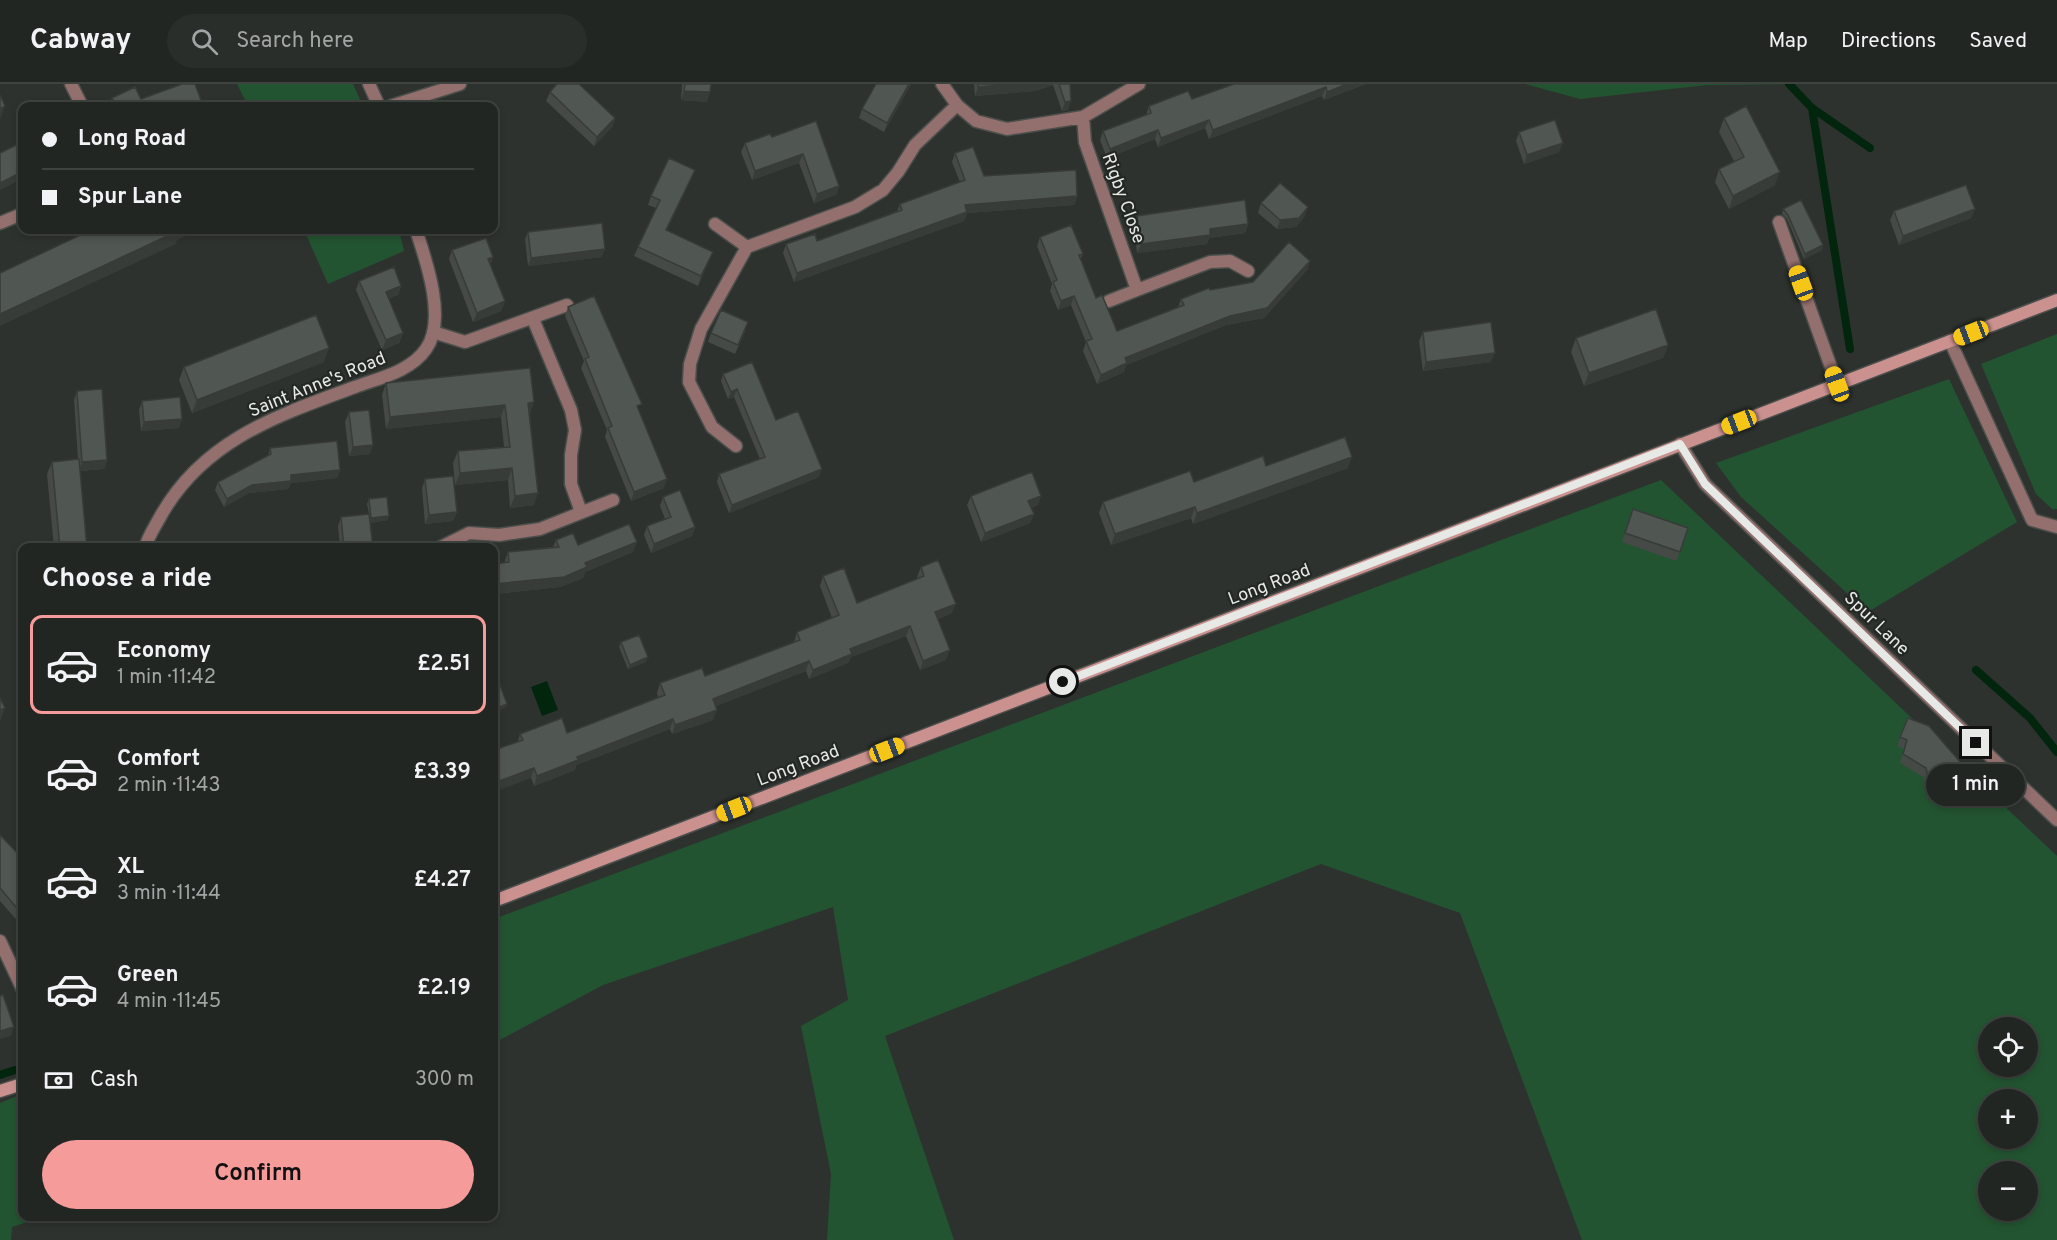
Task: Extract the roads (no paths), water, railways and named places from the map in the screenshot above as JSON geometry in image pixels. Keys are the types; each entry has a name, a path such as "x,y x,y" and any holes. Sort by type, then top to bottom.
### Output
{"street":[{"path":"71,84 80,102"},
{"path":"369,84 377,102"},
{"path":"404,102 460,84"},
{"path":"942,84 957,105 976,121 1007,129 1083,117 1139,84"},
{"path":"736,446 712,427 689,382 690,364 705,320 747,247 855,207 883,190 915,145 957,105"},
{"name":"Rigby Close","path":"1083,117 1085,142 1137,290"},
{"path":"0,223 18,216"},
{"path":"1779,222 1837,384"},
{"path":"715,224 747,247"},
{"path":"417,234 433,286 433,332 465,342 567,305"},
{"path":"1109,301 1210,262 1230,261 1248,271"},
{"name":"Long Road","path":"498,899 2057,300"},
{"path":"533,319 571,410 575,430 570,455 571,484 581,512"},
{"name":"Saint Anne's Road","path":"148,543 171,497 207,458 252,429 402,370 426,349 433,332"},
{"path":"1950,341 2032,520 2057,527"},
{"name":"Spur Lane","path":"1680,444 1705,484 2057,820"},
{"path":"449,543 469,533 499,535 540,529 614,500"},
{"path":"2,947 18,980"},
{"path":"0,1091 18,1085"}],"waterway":[{"path":"1789,84 1812,108 1870,148"},
{"path":"1812,108 1850,349"},
{"path":"1976,670 2030,718 2057,752"},
{"path":"0,1075 15,1070"}]}
